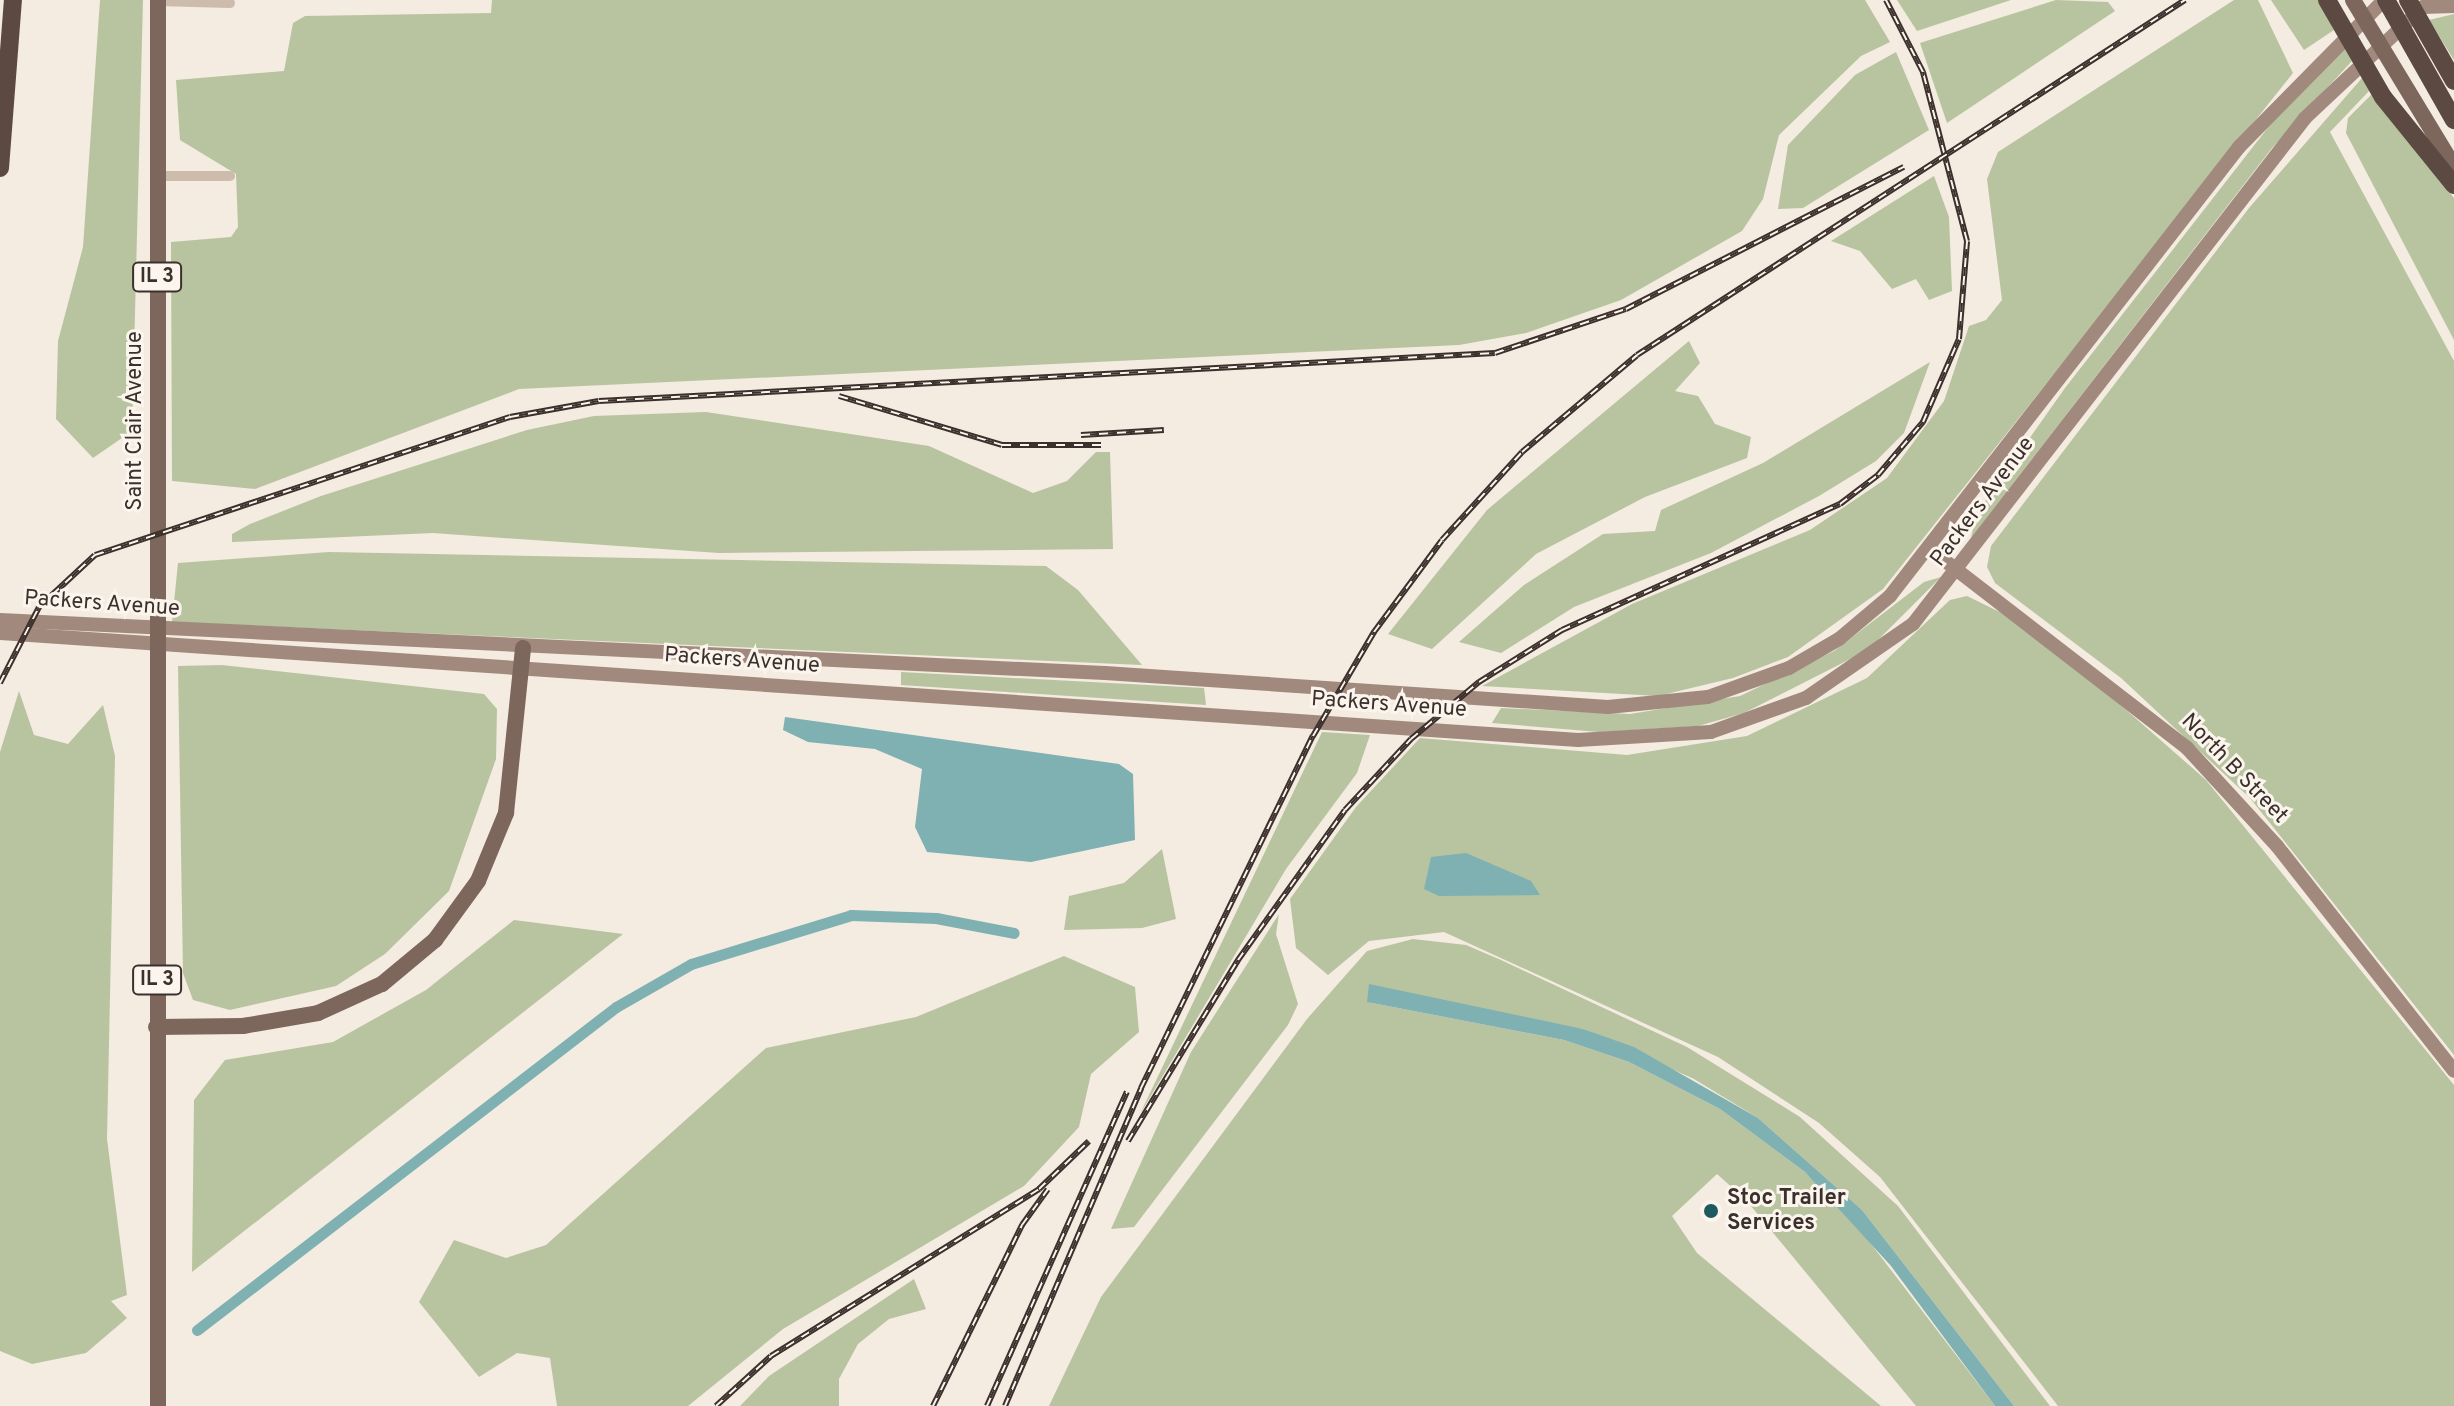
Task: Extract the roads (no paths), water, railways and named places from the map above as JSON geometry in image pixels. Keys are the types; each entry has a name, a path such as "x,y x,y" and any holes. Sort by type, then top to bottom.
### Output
{"highway":[{"path":"0,168 13,0"},
{"path":"2327,0 2409,106 2454,185"},
{"path":"2385,0 2454,120"},
{"path":"2408,0 2454,80"}],"main road":[{"path":"2353,0 2409,106 2454,167"},
{"path":"2364,0 2409,106 2454,153"},
{"name":"Packers Avenue","path":"0,633 523,648 1105,673 1657,706 1745,686 1839,639 1931,550 2239,147 2385,0"},
{"name":"Saint Clair Avenue","path":"156,1027 158,1"},
{"name":"Packers Avenue","path":"0,620 522,667 1292,721 1633,741 1760,718 1855,670 1913,624 1959,571 2305,118 2423,7 2454,6"},
{"name":"North B Street","path":"1931,550 2112,683 2217,778 2454,1071"},
{"path":"156,1027 243,1026 318,1013 382,984 435,940 478,881 506,813 523,648"},
{"name":"IL 3","path":"156,1027 158,1406"}],"street":[{"path":"158,1 230,3"},
{"path":"156,176 230,176"}],"water":[{"path":"785,717 1119,764 1133,774 1135,840 1031,862 927,852 915,827 922,769 875,749 808,742 783,730"},
{"path":"1466,853 1531,881 1540,895 1439,896 1424,889 1431,857"},
{"path":"1369,984 1583,1029 1634,1047 1758,1118 1862,1210 2014,1406 1995,1406 1891,1266 1805,1172 1720,1109 1629,1062 1564,1040 1367,1002"}],"waterway":[{"path":"197,1330 616,1007 691,964 851,915 936,918 1014,933"}],"railway":[{"path":"1128,1141 1238,960 1345,810 1411,739 1479,682 1562,630 1840,504 1878,475 1923,422 1959,339 1967,241 1923,72 1886,0"},
{"path":"1005,1406 1141,1088 1313,736 1374,632 1442,540 1522,452 1637,355 2185,0"},
{"path":"0,683 39,607 95,555 510,417 599,401 1495,353 1626,309 1904,167"},
{"path":"839,396 1002,445 1101,445"},
{"path":"1081,435 1164,430"},
{"path":"987,1406 1127,1092"},
{"path":"716,1406 771,1356 1039,1189 1089,1141"},
{"path":"933,1406 1022,1225 1048,1189"}],"place":[{"name":"Stoc Trailer Services","path":"1711,1211"}]}
